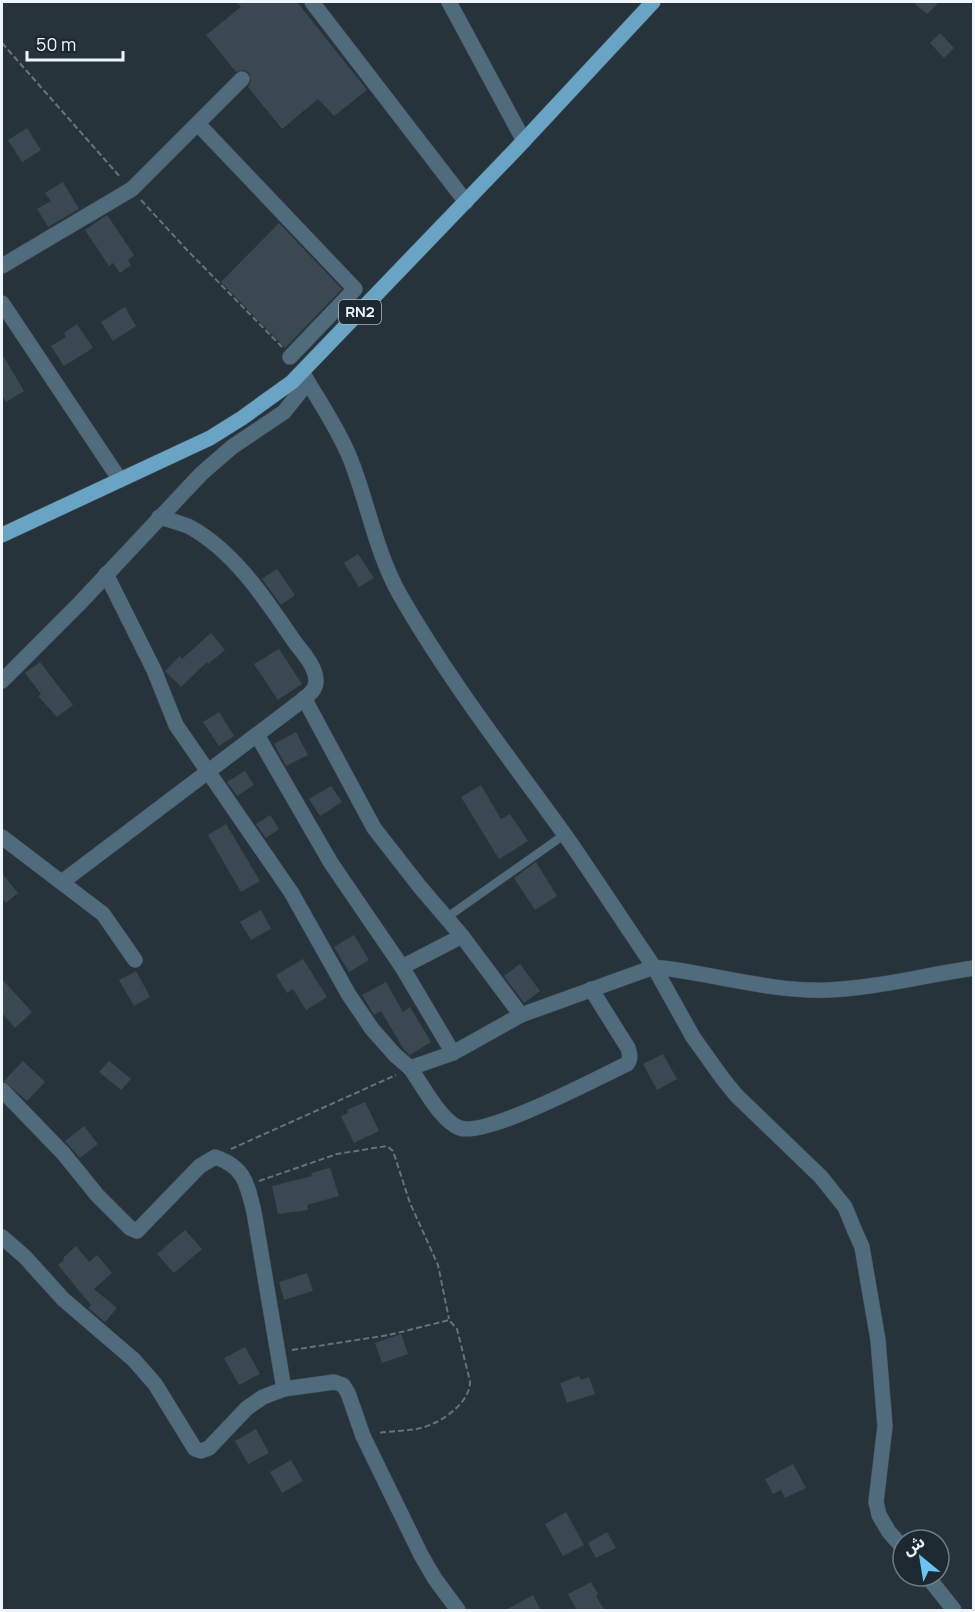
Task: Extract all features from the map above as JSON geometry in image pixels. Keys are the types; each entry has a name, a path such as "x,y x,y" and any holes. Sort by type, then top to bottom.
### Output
{"main road":[{"name":"RN2","path":"2,535 210,438 305,377 653,2"}],"street":[{"path":"312,2 466,202"},
{"path":"449,2 524,141"},
{"path":"2,266 132,189 242,79"},
{"path":"198,124 355,289 290,357"},
{"path":"2,303 120,480"},
{"path":"2,681 201,474 232,447 284,412 305,377 333,423 350,458 377,541 398,592 440,661 564,835 654,967 693,1037 723,1079 736,1095 821,1177 845,1207 862,1247 878,1340 885,1426 876,1502 879,1515 891,1534"},
{"path":"62,882 313,691 316,683 312,666 238,567 189,527 159,517"},
{"path":"106,574 153,670 176,725 291,892 367,1022 395,1056 410,1068 439,1110 453,1125 460,1129 470,1130 495,1124 541,1105 629,1061 628,1048 591,989"},
{"path":"304,698 374,828 462,936 521,1015"},
{"path":"256,735 331,863 402,967 453,1053"},
{"path":"2,837 103,914 135,960"},
{"path":"402,967 462,936"},
{"path":"410,1068 453,1053 521,1015 654,967 688,970 750,983 827,990 974,968"},
{"path":"2,1090 63,1153 97,1195 130,1228 137,1230 200,1166 215,1157 230,1162 240,1171 248,1185 254,1212 284,1389"},
{"path":"2,1237 26,1257 63,1299 134,1360 154,1383 195,1449 201,1451 209,1448 247,1408 263,1397 284,1389 334,1382 342,1385 348,1393 363,1436 424,1561 458,1611"},
{"path":"936,1588 954,1611"}],"lane":[{"path":"446,918 564,835"}],"path":[{"path":"2,43 107,165 290,357"},
{"path":"215,1157 410,1068"},
{"path":"248,1185 338,1154 387,1146 398,1160 410,1203 438,1265 449,1320 457,1329 470,1389 465,1398 449,1414 434,1423 417,1429 398,1429 363,1436"},
{"path":"277,1353 389,1335 449,1320"}],"building":[{"path":"236,2 297,2 367,90 334,116 318,99 282,129 248,87 251,81 249,73 244,70 236,72 206,35 241,7"},
{"path":"913,2 939,2 927,14"},
{"path":"940,33 954,48 944,58 930,43"},
{"path":"27,128 41,150 22,162 8,140"},
{"path":"63,182 79,209 48,227 37,209 51,201 45,193"},
{"path":"107,215 134,255 128,260 131,265 120,273 113,263 109,266 85,230"},
{"path":"279,223 342,289 285,348 221,282"},
{"path":"125,307 136,326 113,341 101,322"},
{"path":"77,324 93,348 64,366 51,346 66,337 64,333"},
{"path":"2,354 24,391 6,402 2,395"},
{"path":"358,554 374,578 359,587 344,563"},
{"path":"277,569 295,595 281,605 262,579"},
{"path":"211,633 225,650 208,664 207,662 181,687 165,671 180,656 182,659"},
{"path":"279,649 302,684 278,700 254,664"},
{"path":"40,662 73,705 57,717 38,696 41,694 25,673"},
{"path":"219,712 234,736 219,746 203,722"},
{"path":"296,732 308,755 286,766 274,744"},
{"path":"245,771 254,785 237,796 227,782"},
{"path":"481,785 501,819 510,814 528,841 499,859 461,797"},
{"path":"331,786 342,802 320,816 309,799"},
{"path":"270,815 279,829 266,838 256,824"},
{"path":"226,824 260,881 241,892 208,835"},
{"path":"536,862 557,896 535,910 514,878"},
{"path":"2,873 18,893 6,903 2,898"},
{"path":"261,910 271,929 251,940 240,922"},
{"path":"354,935 369,960 349,972 334,947"},
{"path":"303,959 327,997 306,1010 293,989 287,993 276,975"},
{"path":"520,964 540,991 524,1003 504,976"},
{"path":"136,971 150,997 134,1006 119,980"},
{"path":"2,979 32,1012 15,1028 2,1013"},
{"path":"386,982 403,1012 410,1007 431,1042 410,1055 404,1050 381,1011 374,1015 362,995"},
{"path":"663,1054 677,1079 657,1090 643,1064"},
{"path":"23,1061 45,1082 27,1101 4,1081"},
{"path":"109,1061 131,1079 121,1090 99,1072"},
{"path":"365,1102 379,1131 354,1143 341,1116 348,1113 347,1110"},
{"path":"84,1126 98,1144 80,1158 65,1141"},
{"path":"330,1168 339,1196 307,1205 308,1210 278,1214 272,1186 312,1176 311,1173"},
{"path":"185,1230 202,1249 174,1273 157,1254"},
{"path":"76,1246 89,1262 97,1255 112,1273 94,1289 117,1308 105,1322 88,1308 91,1305 58,1265"},
{"path":"307,1273 313,1291 284,1300 279,1282"},
{"path":"401,1334 408,1354 382,1363 375,1343"},
{"path":"245,1347 260,1374 239,1385 224,1358"},
{"path":"579,1376 581,1380 589,1377 595,1394 567,1403 560,1383"},
{"path":"256,1429 269,1453 248,1464 235,1441"},
{"path":"291,1460 303,1481 282,1493 270,1472"},
{"path":"793,1464 806,1488 785,1498 781,1490 773,1494 765,1479"},
{"path":"566,1512 584,1545 563,1556 545,1524"},
{"path":"607,1532 616,1548 596,1558 588,1543"},
{"path":"591,1582 605,1611 577,1611 568,1594"},
{"path":"533,1595 541,1611 504,1611"}]}
